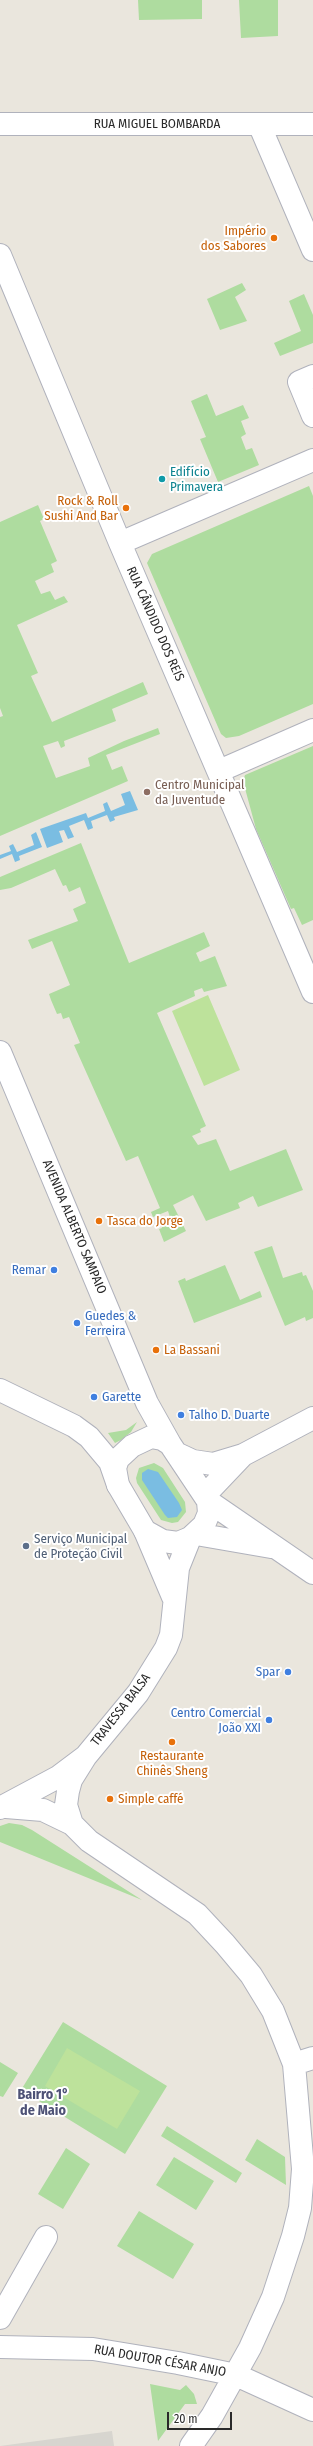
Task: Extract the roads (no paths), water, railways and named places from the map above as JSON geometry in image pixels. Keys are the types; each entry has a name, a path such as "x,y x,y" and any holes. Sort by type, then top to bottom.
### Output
{"street":[{"name":"RUA MIGUEL BOMBARDA","path":"0,124 313,124"},
{"path":"259,124 313,250"},
{"name":"RUA CÂNDIDO DOS REIS","path":"0,255 120,543 220,771 313,992"},
{"path":"313,376 299,382 313,416"},
{"path":"120,543 313,460"},
{"path":"220,771 313,730"},
{"name":"AVENIDA ALBERTO SAMPAIO","path":"0,1052 147,1403 174,1449"},
{"path":"0,1390 74,1426 89,1437 110,1462 118,1485 145,1531 155,1538 172,1543 193,1536 277,1547"},
{"name":"AVENIDA ALBERTO SAMPAIO","path":"143,1440 148,1418 147,1403"},
{"path":"118,1485 116,1463 125,1452 143,1440 151,1437 162,1439 174,1449 193,1461 213,1464 243,1455 313,1418"},
{"path":"174,1449 206,1498 313,1573"},
{"path":"174,1602 178,1568 193,1536 207,1519 206,1498 243,1455"},
{"name":"TRAVESSA BALSA","path":"3,1808 58,1777 86,1756 138,1693 166,1648 171,1635 174,1602 145,1531"},
{"path":"86,1756 71,1780 68,1791 66,1805 72,1824 89,1841 197,1914 251,1975 304,2061 303,2169 300,2208 286,2262 273,2297 236,2375 212,2416 191,2446"},
{"path":"43,1810 56,1803 68,1791"},
{"name":"TRAVESSA BALSA","path":"3,1808 43,1810 72,1824"},
{"path":"0,2318 46,2237"},
{"name":"RUA DOUTOR CÉSAR ANJO","path":"0,2346 93,2349 134,2354 236,2375 313,2410"}],"water":[{"path":"130,791 138,810 114,817 115,820 110,822 107,815 91,821 93,828 88,830 84,820 69,826 74,837 68,839 64,830 59,831 63,842 47,848 40,829 86,813 88,818 105,811 103,804 107,802 111,811 125,805 121,794"},
{"path":"36,832 42,847 19,856 20,860 15,862 12,854 0,859 0,855 11,851 9,846 13,844 17,852 34,845 31,835"},
{"path":"148,1469 158,1472 179,1503 182,1510 177,1517 168,1518 165,1515 142,1480 142,1473"}],"place":[{"name":"Império dos Sabores","path":"274,238"},
{"name":"Edifício Primavera","path":"162,479"},
{"name":"Rock & Roll Sushi And Bar","path":"126,508"},
{"name":"Centro Municipal da Juventude","path":"147,792"},
{"name":"Tasca do Jorge","path":"99,1221"},
{"name":"Remar","path":"54,1270"},
{"name":"Guedes & Ferreira","path":"77,1323"},
{"name":"La Bassani","path":"156,1350"},
{"name":"Garette","path":"94,1397"},
{"name":"Talho D. Duarte","path":"181,1415"},
{"name":"Serviço Municipal de Proteção Civil","path":"26,1546"},
{"name":"Spar","path":"288,1672"},
{"name":"Centro Comercial João XXI","path":"269,1720"},
{"name":"Restaurante Chinês Sheng","path":"172,1742"},
{"name":"Simple caffé","path":"110,1799"}],"district":[{"name":"Bairro 1° de Maio","path":"43,2104"}]}
